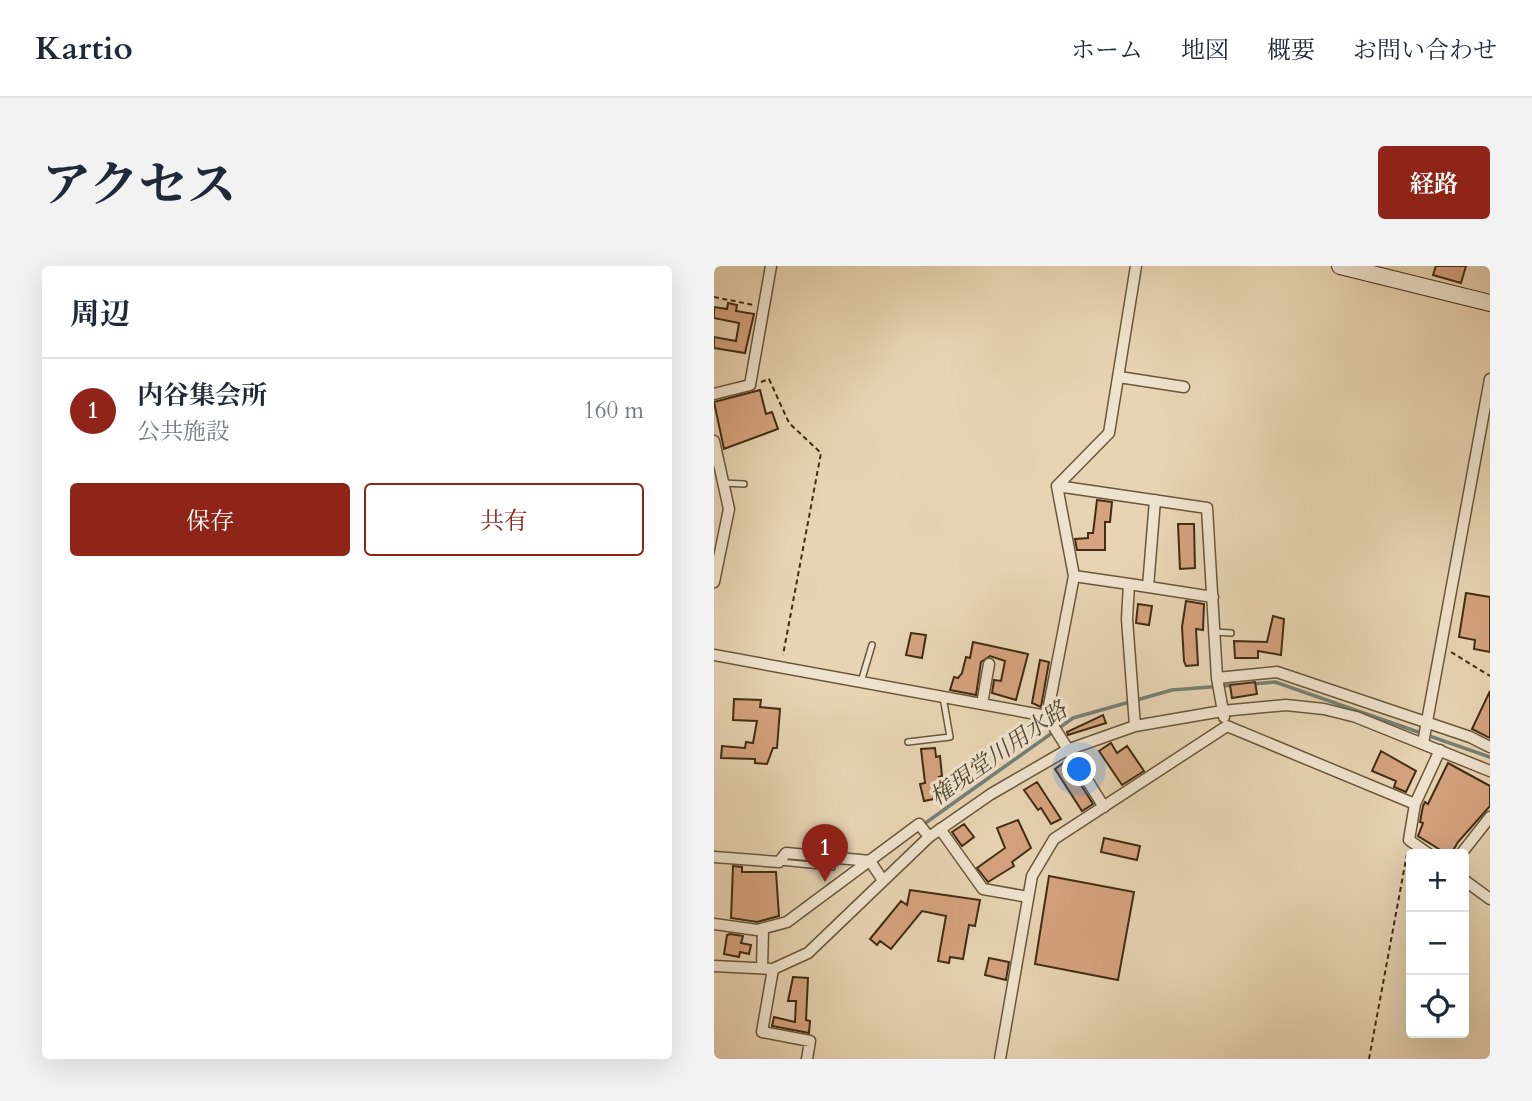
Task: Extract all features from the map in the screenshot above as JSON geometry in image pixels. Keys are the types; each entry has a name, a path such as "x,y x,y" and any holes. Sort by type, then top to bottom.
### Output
{"street":[{"path":"714,394 750,385 771,266"},
{"path":"1056,486 1109,433 1136,266"},
{"path":"1340,266 1490,303"},
{"path":"1119,377 1184,387"},
{"path":"1423,743 1490,379"},
{"path":"714,441 729,509 714,582"},
{"path":"1056,486 1208,508 1217,678 1227,726 1415,804"},
{"path":"1056,486 1074,576 1047,716 1104,807"},
{"path":"1149,587 1155,500"},
{"path":"1074,576 1213,597"},
{"path":"1129,583 1127,619 1135,726"},
{"path":"714,655 1047,716"},
{"path":"982,704 989,664"},
{"path":"1217,678 1277,672 1427,722 1490,747"},
{"path":"714,966 768,969 808,953 929,836 991,794 1067,750 1135,726 1222,711 1286,705 1324,709 1356,717 1490,771"},
{"path":"1000,1059 1032,876 1054,839 1227,726"},
{"path":"1422,849 1409,840 1415,804 1440,750"},
{"path":"1465,849 1490,817"},
{"path":"714,923 762,929 787,922 919,824 929,836"},
{"path":"940,829 983,889 1028,897"},
{"path":"714,857 779,862 786,853 870,861"},
{"path":"870,861 882,879"},
{"path":"1469,884 1490,899"},
{"path":"762,929 768,969 762,1032 810,1041 807,1059"}],"lane":[{"path":"723,483 744,484"},
{"path":"1214,632 1231,633"},
{"path":"861,682 873,645"},
{"path":"908,742 950,737 943,697"},
{"path":"779,862 832,867"}],"path":[{"path":"714,297 763,307"},
{"path":"750,385 769,379 789,423 821,453 780,667"},
{"path":"1441,646 1490,676"},
{"path":"1369,1059 1409,840"}],"building":[{"path":"1436,266 1466,266 1461,283 1433,275"},
{"path":"728,303 737,305 736,311 754,314 745,353 714,348 714,337 736,341 739,323 714,318 714,307 727,309"},
{"path":"760,390 766,414 772,412 778,429 724,449 714,402"},
{"path":"1097,500 1112,502 1110,522 1105,522 1105,550 1077,550 1075,539 1088,538 1088,533 1093,533"},
{"path":"1178,524 1194,524 1195,568 1180,569"},
{"path":"1466,593 1490,597 1490,652 1474,649 1475,640 1459,637"},
{"path":"1186,601 1204,604 1203,630 1196,629 1198,665 1186,666 1184,661 1182,627"},
{"path":"1138,604 1152,606 1149,625 1136,623"},
{"path":"1273,616 1284,619 1281,655 1258,651 1258,658 1235,658 1234,641 1267,642"},
{"path":"911,633 926,635 922,658 906,655"},
{"path":"973,642 1028,654 1016,700 992,693 994,680 1001,681 1005,661 990,656 981,662 976,695 950,690 954,677 958,678 962,673 966,657 970,658"},
{"path":"1040,660 1049,662 1041,707 1032,703"},
{"path":"1255,682 1257,694 1232,698 1230,685"},
{"path":"1490,691 1490,738 1472,729"},
{"path":"734,699 761,700 760,707 780,709 777,748 773,748 767,764 755,763 755,759 721,758 722,746 745,748 746,742 753,743 757,721 733,720"},
{"path":"1103,715 1106,723 1068,735 1067,732"},
{"path":"1111,743 1117,753 1127,746 1144,771 1122,785 1099,751"},
{"path":"935,748 936,757 940,756 942,776 939,777 944,797 924,801 920,784 925,783 921,749"},
{"path":"1381,751 1416,771 1406,792 1394,787 1396,781 1372,771"},
{"path":"1066,761 1093,804 1082,811 1055,769"},
{"path":"1448,763 1490,786 1490,806 1454,849 1439,849 1418,836 1423,823 1420,822 1423,806 1425,802 1428,804"},
{"path":"1037,782 1061,819 1051,824 1041,808 1038,810 1024,790"},
{"path":"1018,820 1031,848 1012,862 1014,866 988,882 977,868 1005,848 997,828"},
{"path":"964,824 974,837 962,846 952,832"},
{"path":"1104,838 1140,846 1137,860 1101,852"},
{"path":"733,866 742,867 742,872 776,872 779,916 757,922 731,918"},
{"path":"1049,876 1134,892 1118,980 1035,964"},
{"path":"910,890 980,900 975,926 969,925 963,959 950,957 949,963 938,961 946,916 922,911 891,949 880,941 877,945 870,939 901,901 907,905"},
{"path":"727,935 743,936 741,943 751,945 749,954 740,952 739,957 724,954"},
{"path":"989,958 1009,962 1006,980 985,975"},
{"path":"793,977 808,978 806,1020 810,1021 809,1033 772,1026 774,1017 795,1022 796,1001 788,1001"}],"waterway":[{"name":"権現堂川用水路","path":"1253,684 1275,682 1490,757"},
{"name":"権現堂川用水路","path":"924,824 1073,718 1172,690 1235,685"}],"place":[{"name":"内谷集会所","path":"825,882"}]}
